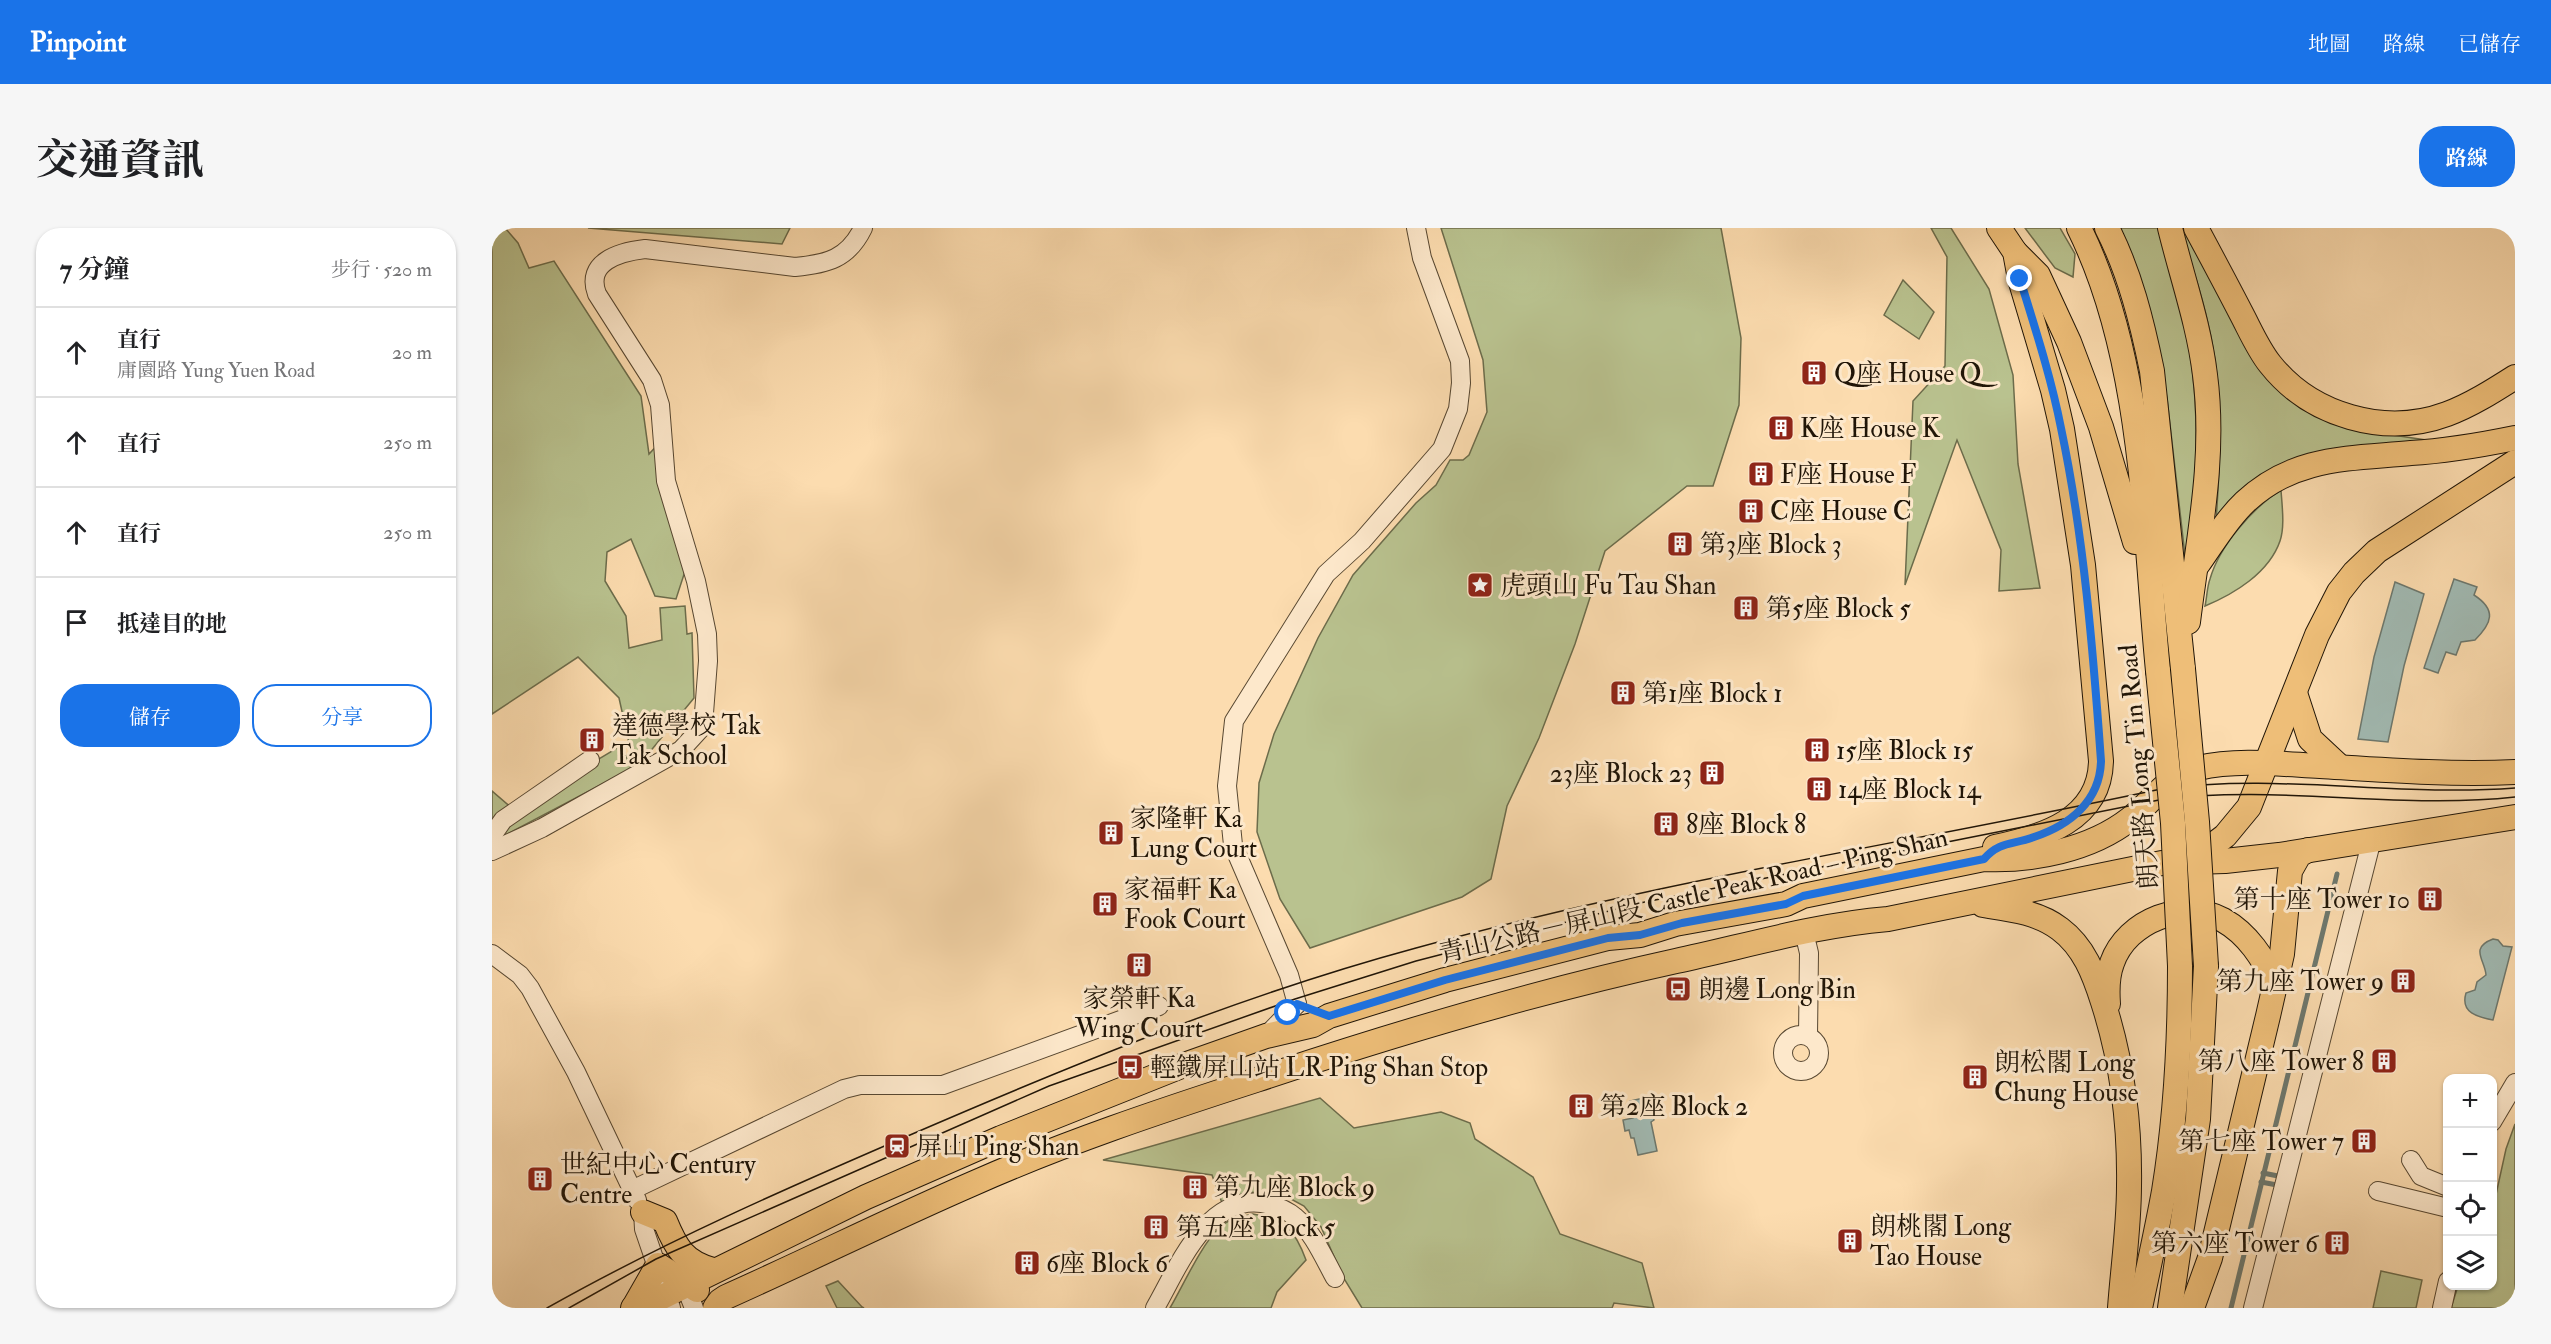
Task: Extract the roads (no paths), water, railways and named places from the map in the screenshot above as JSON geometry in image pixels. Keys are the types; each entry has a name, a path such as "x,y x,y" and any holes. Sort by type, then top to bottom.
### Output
{"main road":[{"path":"1999,228 2015,252 2038,275 2078,366 2101,427 2131,526 2148,587 2154,626"},
{"name":"朗天路 Long Tin Road","path":"2079,228 2105,290 2125,368 2135,431 2173,823 2180,966 2180,1016 2174,1119 2164,1191 2140,1308"},
{"name":"朗天路 Long Tin Road","path":"2107,228 2130,283 2152,371 2183,664 2197,822 2206,966 2198,1119 2170,1308"},
{"path":"2170,228 2197,331 2206,387 2209,433 2206,497 2183,664"},
{"path":"2196,228 2269,362 2293,387 2314,402 2355,419 2409,423 2427,420 2462,408 2515,377"},
{"path":"1984,859 1995,847 2036,837 2073,818 2096,792 2101,771 2090,631 2070,475 2053,390 2020,279 2015,252"},
{"path":"2196,568 2241,506 2268,484 2291,471 2325,461 2440,451 2515,438"},
{"path":"658,1264 674,1296 718,1304 869,1228 970,1184 1164,1110 1327,1056 1598,978 1804,932 1966,903 2162,863 2209,848 2225,836 2248,807 2328,613 2354,573 2377,551 2515,462"},
{"path":"2295,693 2310,739 2340,767"},
{"name":"青山公路－屏山段 Castle Peak Road – Ping Shan","path":"634,1308 674,1296 713,1270 866,1197 1093,1100 1266,1036 1313,1025 1329,1016 1445,980 1608,938 1640,935 1675,924 1777,906 1803,896 1984,859 2008,860 2067,849 2094,840 2131,818 2178,776 2196,768 2241,763 2439,772 2515,772"},
{"path":"2162,863 2225,861 2515,817"},
{"path":"2192,1308 2210,1258 2232,1173 2282,954 2290,871 2299,855 2308,850"},
{"path":"1966,903 2026,913 2052,923 2070,937 2086,958 2111,1027"},
{"path":"2120,1308 2129,1188 2129,1149 2121,1079 2111,1027 2108,986 2112,962 2117,952 2143,925 2174,913 2207,914 2223,920 2253,945 2265,961 2275,983"},
{"path":"638,1201 665,1221 683,1255 692,1263 713,1270"},
{"path":"634,1308 658,1264"}],"street":[{"path":"492,850 542,828 681,750 703,726 708,661 706,634 696,582 666,481 660,405 652,380 597,294 594,274 598,267 627,251 645,249 795,267 816,265 836,259 852,248 863,228"},
{"path":"1297,1004 1289,975 1233,845 1227,786 1234,721 1326,574 1362,541 1442,449 1454,419 1461,383 1460,361 1422,258 1416,228"},
{"path":"492,836 503,820 590,760"},
{"path":"2253,1308 2372,839"},
{"path":"1804,932 1809,953 1808,1036"},
{"path":"492,944 492,955 520,975 530,988 576,1072 638,1201 655,1224 674,1296 694,1308"},
{"path":"1297,1004 1329,1016"},
{"path":"1266,1036 1297,1004"},
{"path":"638,1201 844,1089 860,1085 943,1085 1159,1006"},
{"path":"2497,1115 2515,1083"},
{"path":"2411,1160 2421,1176 2443,1185"},
{"path":"2378,1191 2443,1207"},
{"path":"638,1201 644,1229 658,1264"},
{"path":"1155,1308 1210,1219 1230,1207 1252,1202 1275,1205 1295,1217 1310,1234 1335,1278"},
{"path":"2442,1308 2446,1290"}],"water":[{"path":"2454,579 2477,587 2474,595 2486,606 2489,617 2485,628 2475,640 2461,642 2456,655 2446,652 2438,673 2424,668"},
{"path":"2395,582 2424,594 2404,666 2388,742 2358,739 2374,657"},
{"path":"2493,939 2498,940 2503,946 2512,947 2493,1020 2472,1013 2468,1010 2465,1000 2466,993 2475,990 2477,982 2486,975 2480,950"},
{"path":"1644,1098 1646,1110 1652,1109 1654,1120 1651,1122 1657,1151 1638,1155 1634,1138 1631,1138 1629,1130 1625,1131 1623,1120 1633,1118 1630,1101"}],"waterway":[{"path":"2231,1308 2337,874"},
{"path":"2263,1173 2278,1176"},
{"path":"2261,1182 2277,1185"}],"tram line":[{"path":"547,1308 726,1217 1034,1082 1223,1009 1416,948 1508,924 1694,882 2161,789 2250,783 2426,790 2515,788"},
{"path":"569,1308 656,1259 1049,1086 1295,999 1416,961 1640,903 2159,800 2248,795 2426,801 2515,797"}],"place":[{"name":"Q座 House Q","path":"1814,373"},
{"name":"K座 House K","path":"1781,428"},
{"name":"F座 House F","path":"1761,474"},
{"name":"C座 House C","path":"1751,511"},
{"name":"第3座 Block 3","path":"1680,544"},
{"name":"虎頭山 Fu Tau Shan","path":"1480,585"},
{"name":"第5座 Block 5","path":"1746,608"},
{"name":"第1座 Block 1","path":"1623,693"},
{"name":"達德學校 Tak Tak School","path":"592,740"},
{"name":"15座 Block 15","path":"1817,750"},
{"name":"23座 Block 23","path":"1712,773"},
{"name":"14座 Block 14","path":"1819,789"},
{"name":"8座 Block 8","path":"1666,824"},
{"name":"家隆軒 Ka Lung Court","path":"1111,833"},
{"name":"第十座 Tower 10","path":"2430,899"},
{"name":"家福軒 Ka Fook Court","path":"1105,904"},
{"name":"家榮軒 Ka Wing Court","path":"1139,965"},
{"name":"第九座 Tower 9","path":"2403,981"},
{"name":"朗邊 Long Bin","path":"1678,989"},
{"name":"第八座 Tower 8","path":"2384,1061"},
{"name":"輕鐵屏山站 LR Ping Shan Stop","path":"1130,1067"},
{"name":"朗松閣 Long Chung House","path":"1975,1077"},
{"name":"第2座 Block 2","path":"1581,1106"},
{"name":"第七座 Tower 7","path":"2364,1141"},
{"name":"屏山 Ping Shan","path":"897,1146"},
{"name":"世紀中心 Century Centre","path":"540,1179"},
{"name":"第九座 Block 9","path":"1195,1187"},
{"name":"第五座 Block 5","path":"1156,1227"},
{"name":"朗桃閣 Long Tao House","path":"1850,1241"},
{"name":"第六座 Tower 6","path":"2337,1243"},
{"name":"6座 Block 6","path":"1027,1263"}]}
